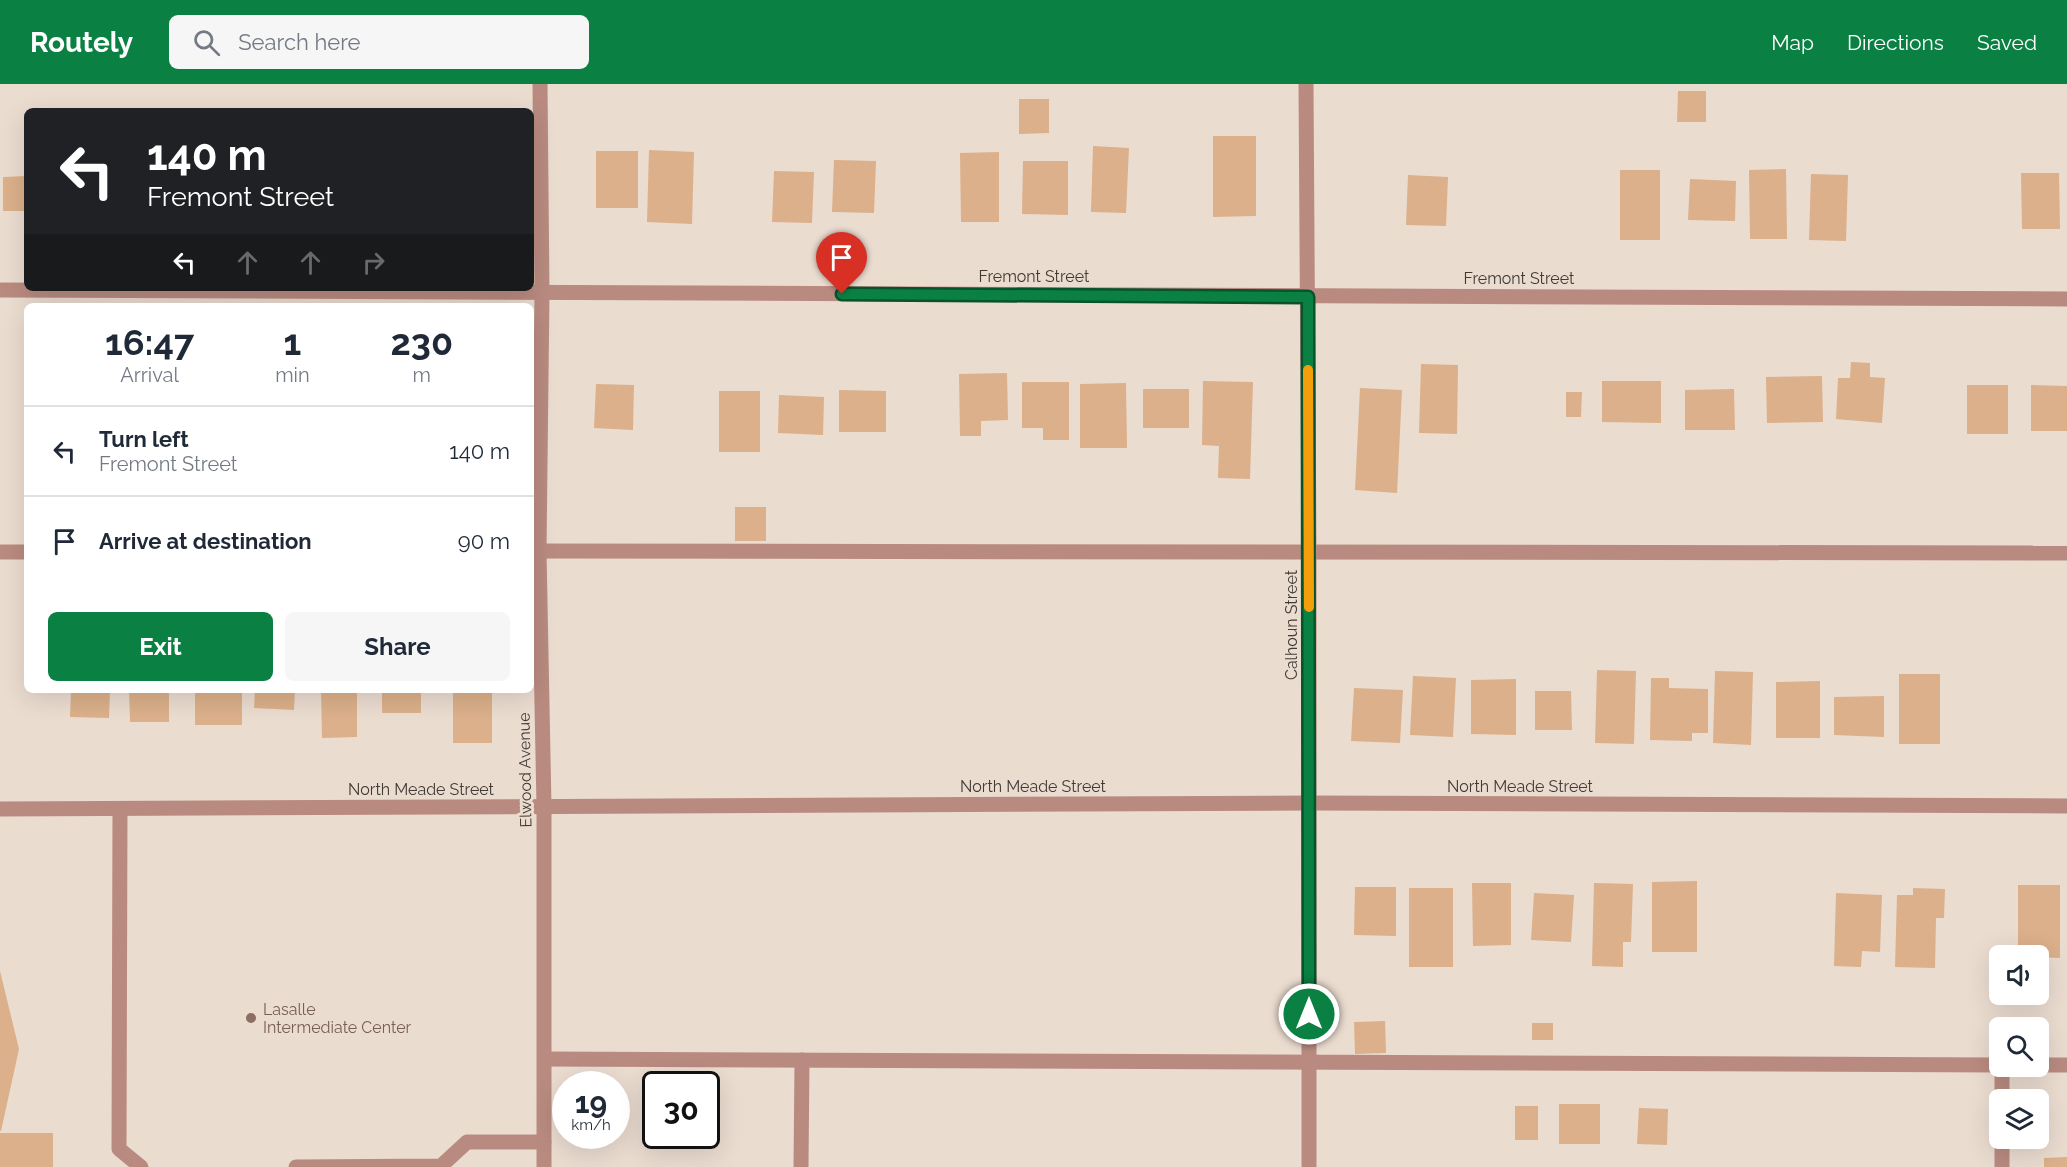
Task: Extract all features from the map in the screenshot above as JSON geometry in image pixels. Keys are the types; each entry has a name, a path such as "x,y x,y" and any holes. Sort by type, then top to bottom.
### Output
{"street":[{"name":"Elwood Avenue","path":"540,84 542,293 535,551 544,807 544,1167"},
{"name":"Calhoun Street","path":"1306,84 1309,1167"},
{"name":"Fremont Street","path":"0,291 24,291"},
{"name":"Fremont Street","path":"317,291 1308,297 2067,298"},
{"path":"535,551 2067,553"},
{"path":"0,552 24,552"},
{"name":"North Meade Street","path":"0,809 1309,803 2067,806"},
{"path":"120,809 119,1149 141,1167"},
{"path":"544,1059 1989,1066"},
{"path":"801,1060 801,1167"},
{"path":"2049,1065 2067,1065"},
{"path":"296,1167 441,1166 467,1142 544,1142"},
{"path":"2002,1149 2002,1167"}],"building":[{"path":"1678,91 1706,91 1706,122 1677,122"},
{"path":"1019,99 1049,99 1049,133 1019,134"},
{"path":"1213,136 1256,136 1256,216 1213,217"},
{"path":"1093,146 1129,148 1126,213 1091,212"},
{"path":"649,150 694,152 692,224 647,222"},
{"path":"596,151 638,151 638,208 596,208"},
{"path":"999,152 999,222 961,222 960,153"},
{"path":"834,160 876,161 874,213 832,212"},
{"path":"1023,161 1068,161 1068,215 1022,214"},
{"path":"1786,169 1787,239 1750,239 1749,170"},
{"path":"1620,170 1660,170 1660,240 1620,240"},
{"path":"774,171 814,172 812,223 772,222"},
{"path":"2021,173 2059,173 2060,229 2022,229"},
{"path":"1811,174 1848,175 1846,241 1809,240"},
{"path":"1408,175 1448,177 1446,226 1406,225"},
{"path":"24,176 24,211 3,211 3,177"},
{"path":"1690,179 1736,181 1735,221 1688,220"},
{"path":"1851,362 1870,363 1870,377 1885,378 1882,423 1836,419 1838,378 1850,378"},
{"path":"1421,364 1458,365 1457,434 1419,433"},
{"path":"1007,373 1008,420 981,421 981,436 960,436 959,374"},
{"path":"1822,376 1823,422 1767,423 1766,377"},
{"path":"1203,381 1253,382 1250,479 1218,478 1219,446 1202,445"},
{"path":"1602,381 1661,381 1661,423 1602,422"},
{"path":"1022,382 1069,382 1069,440 1043,440 1043,428 1022,428"},
{"path":"1126,383 1127,448 1080,448 1080,384"},
{"path":"596,384 634,385 633,430 594,428"},
{"path":"1967,385 2008,385 2008,434 1967,434"},
{"path":"2031,385 2067,386 2067,431 2031,431"},
{"path":"1360,388 1402,390 1397,493 1355,490"},
{"path":"1143,389 1189,389 1189,428 1143,428"},
{"path":"1734,389 1735,430 1685,430 1685,390"},
{"path":"839,390 886,391 886,432 839,432"},
{"path":"719,391 760,391 760,452 719,452"},
{"path":"1566,392 1582,392 1581,417 1566,417"},
{"path":"779,395 824,397 823,435 778,433"},
{"path":"735,507 766,507 766,541 735,541"},
{"path":"1597,670 1636,671 1634,744 1595,743"},
{"path":"1715,671 1753,672 1751,745 1713,743"},
{"path":"1899,674 1940,674 1940,744 1899,744"},
{"path":"1413,676 1456,678 1453,737 1410,735"},
{"path":"1651,678 1669,678 1669,688 1708,689 1708,733 1692,733 1692,741 1650,740"},
{"path":"1516,679 1516,735 1471,734 1471,680"},
{"path":"1820,681 1820,738 1776,738 1776,682"},
{"path":"1354,688 1403,690 1400,743 1351,741"},
{"path":"1535,691 1571,691 1572,730 1535,730"},
{"path":"71,693 110,693 109,718 70,717"},
{"path":"129,693 169,693 169,722 130,722"},
{"path":"195,693 242,693 242,725 195,725"},
{"path":"255,693 295,693 294,710 254,708"},
{"path":"321,693 357,693 357,737 322,738"},
{"path":"382,693 421,693 421,713 382,713"},
{"path":"453,693 492,693 492,743 453,743"},
{"path":"1884,696 1884,737 1834,735 1834,697"},
{"path":"1697,881 1697,952 1652,952 1652,882"},
{"path":"1472,883 1511,883 1511,945 1473,946"},
{"path":"1594,883 1633,884 1631,942 1623,942 1623,967 1592,966"},
{"path":"2018,885 2060,885 2060,958 2049,957 2049,945 2018,945"},
{"path":"1355,887 1396,887 1396,936 1354,935"},
{"path":"1409,888 1453,888 1453,967 1409,967"},
{"path":"1913,888 1945,889 1944,918 1936,918 1935,968 1895,967 1897,895 1913,895"},
{"path":"1534,893 1574,895 1571,942 1531,940"},
{"path":"1836,893 1882,895 1880,952 1862,951 1861,967 1834,966"},
{"path":"0,971 19,1049 1,1131 0,1131"},
{"path":"1385,1021 1386,1053 1355,1054 1354,1022"},
{"path":"1532,1023 1553,1023 1553,1040 1532,1040"},
{"path":"1559,1104 1600,1104 1600,1144 1559,1144"},
{"path":"1515,1106 1538,1106 1538,1140 1515,1140"},
{"path":"1639,1108 1668,1109 1667,1145 1637,1144"},
{"path":"0,1133 53,1133 53,1167 0,1167"},
{"path":"2067,1157 2067,1167 2044,1167 2044,1158"}],"slow traffic":[{"path":"1308,370 1309,607"}],"place":[{"name":"Lasalle Intermediate Center","path":"251,1018"}],"route":[{"path":"842,294 1308,297 1309,1014"}]}
